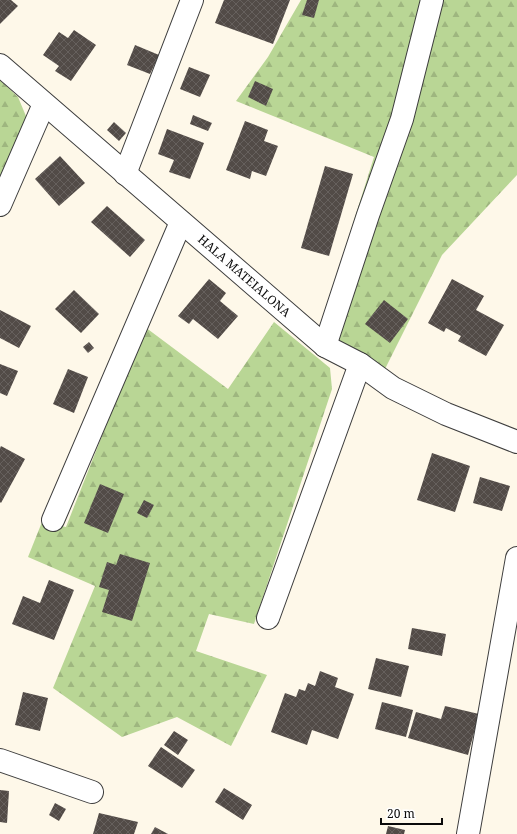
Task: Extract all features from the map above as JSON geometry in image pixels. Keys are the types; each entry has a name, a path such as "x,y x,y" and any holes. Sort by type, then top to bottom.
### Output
{"street":[{"path":"125,174 192,0"},
{"path":"325,346 368,215 402,120 432,0"},
{"name":"HALA MATEIALONA","path":"0,64 44,104 325,346 360,364 393,388 446,414 517,442"},
{"path":"0,205 44,104"},
{"path":"53,520 181,222"},
{"path":"268,618 360,364"},
{"path":"468,834 517,558"},
{"path":"0,760 92,792"}],"green space":[{"path":"301,0 517,0 517,175 442,255 385,369 320,328 374,157 236,101 268,57"},
{"path":"0,80 18,97 28,121 0,187"},
{"path":"274,322 330,368 332,389 254,624 209,614 196,651 267,675 231,746 177,717 122,737 53,688 95,586 28,557 42,522 66,527 145,327 228,389"}],"building":[{"path":"0,0 11,0 18,6 0,24"},
{"path":"224,0 290,0 273,44 215,23"},
{"path":"307,0 319,0 314,18 302,15"},
{"path":"74,30 96,45 71,81 55,71 59,66 43,55 59,32 68,38"},
{"path":"135,45 159,55 150,74 127,65"},
{"path":"189,67 210,75 200,97 180,89"},
{"path":"255,81 273,89 266,106 248,97"},
{"path":"193,115 212,123 208,131 190,124"},
{"path":"245,121 268,130 264,141 278,146 266,176 252,171 250,179 226,170"},
{"path":"114,122 126,133 119,141 107,130"},
{"path":"167,129 204,143 190,179 169,172 174,160 158,154"},
{"path":"60,156 85,183 59,206 35,179"},
{"path":"325,166 353,174 329,256 301,248"},
{"path":"107,206 145,240 130,257 91,222"},
{"path":"209,279 226,293 220,301 238,316 218,339 193,319 189,324 178,316"},
{"path":"452,279 484,296 476,310 504,325 486,356 458,341 461,336 446,328 444,332 428,323"},
{"path":"74,290 99,314 81,333 55,309"},
{"path":"384,300 408,319 390,343 365,324"},
{"path":"0,310 31,326 19,348 0,338"},
{"path":"89,342 94,348 88,353 83,347"},
{"path":"0,364 18,371 7,396 0,393"},
{"path":"68,369 88,377 74,413 53,404"},
{"path":"1,446 25,459 1,503 0,448"},
{"path":"432,453 470,466 455,512 417,500"},
{"path":"480,477 510,486 502,511 473,503"},
{"path":"100,484 124,494 108,533 84,523"},
{"path":"144,500 154,505 147,518 137,513"},
{"path":"120,554 150,563 132,621 102,612 109,590 99,587 107,562 116,565"},
{"path":"49,580 74,590 54,640 12,624 23,596 40,603"},
{"path":"412,628 446,634 442,656 408,649"},
{"path":"376,658 409,666 401,697 368,689"},
{"path":"320,671 338,678 335,687 354,694 338,739 312,730 307,745 271,732 285,693 296,697 299,689 305,691 308,683 315,686"},
{"path":"23,692 48,698 40,731 15,725"},
{"path":"382,702 413,710 406,737 375,729"},
{"path":"445,706 479,714 468,755 408,738 416,712 441,719"},
{"path":"174,731 188,740 178,755 164,745"},
{"path":"161,747 195,770 182,788 148,766"},
{"path":"224,788 252,805 243,820 215,802"},
{"path":"0,790 9,791 7,823 0,822"},
{"path":"55,803 66,809 59,821 49,815"},
{"path":"99,813 138,822 134,834 93,834"},
{"path":"388,826 405,830 404,834 386,834"},
{"path":"155,827 168,834 151,834"}]}
